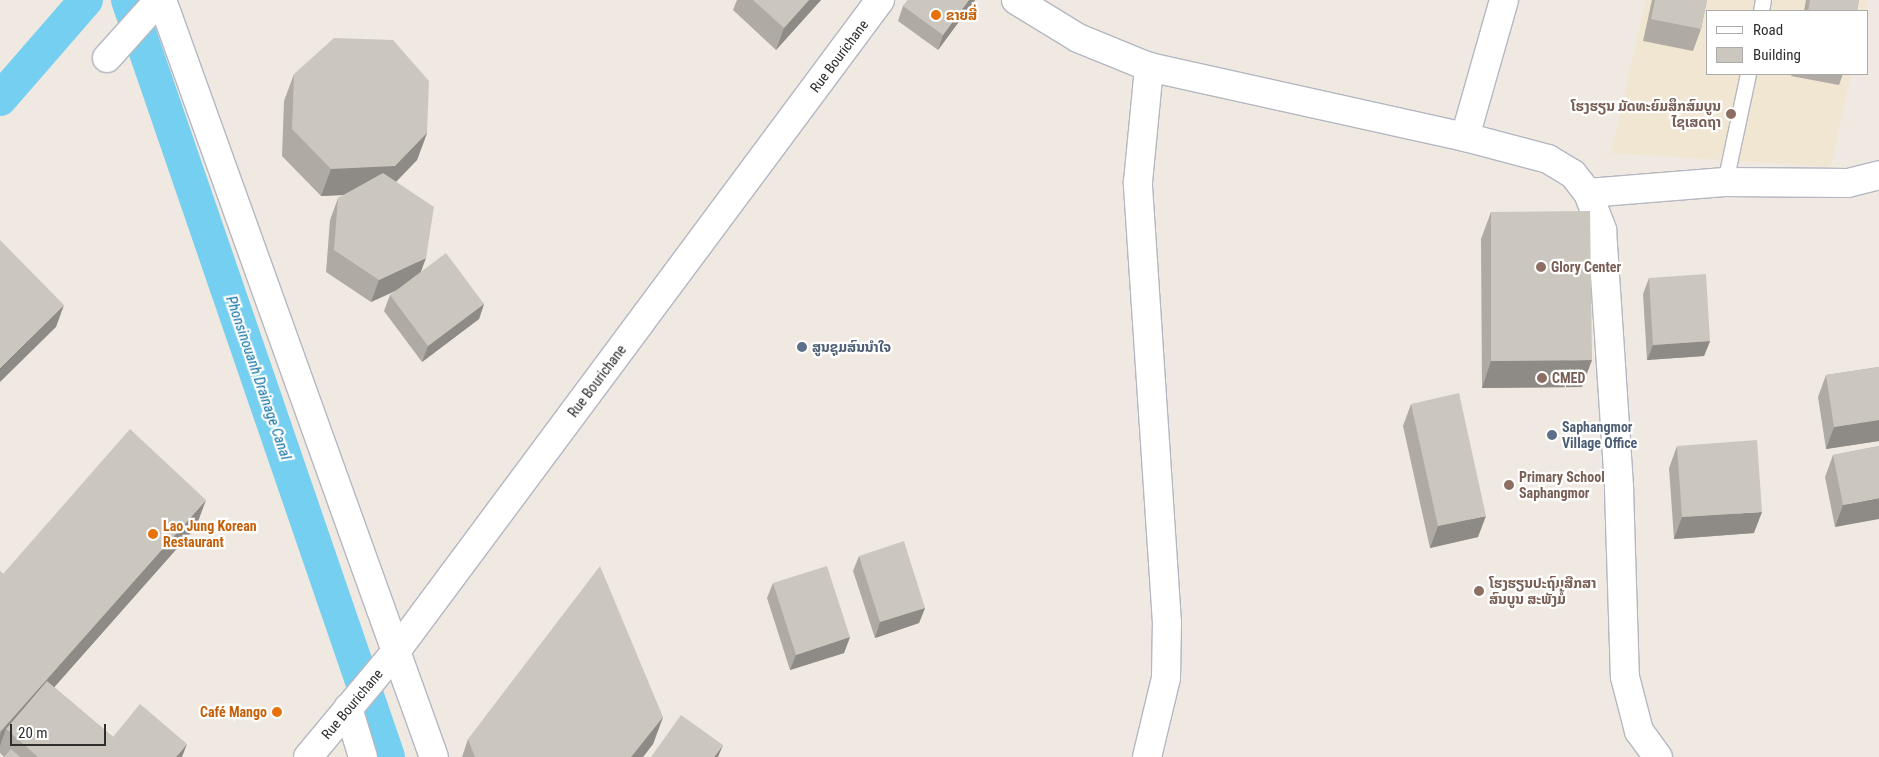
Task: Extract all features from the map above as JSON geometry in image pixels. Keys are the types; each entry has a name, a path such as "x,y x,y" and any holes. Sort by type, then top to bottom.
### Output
{"street":[{"path":"107,58 160,0 397,650 434,757"},
{"name":"Rue Bourichane","path":"308,757 397,650 880,0"},
{"path":"1016,0 1078,38 1149,66 1465,137 1548,159 1573,174 1588,193 1602,230 1619,488 1625,677 1639,731 1658,757"},
{"path":"1465,137 1504,0"},
{"path":"1146,757 1166,678 1167,623 1138,182 1149,66"},
{"path":"1588,193 1725,182 1848,183 1879,175"},
{"path":"348,708 363,757"}],"lane":[{"path":"1725,182 1748,75"}],"shaded area":[{"name":"ໂຮງຮຽນ ມັດທະຍົມສຶກສົມບູນ ໄຊເສດຖາ","path":"1646,0 1867,0 1864,10 1706,10 1706,75 1851,75 1831,167 1611,153"}],"building":[{"path":"753,0 809,0 784,28"},
{"path":"908,0 969,0 943,35 903,6"},
{"path":"1655,0 1707,0 1701,29 1651,19"},
{"path":"1810,0 1859,0 1857,10 1808,10"},
{"path":"334,38 393,40 429,81 427,133 395,166 331,169 292,129 294,74"},
{"path":"383,173 434,207 426,258 379,280 334,250 338,198"},
{"path":"1590,211 1592,360 1491,361 1491,212"},
{"path":"0,240 64,305 0,368"},
{"path":"446,253 484,304 428,346 390,295"},
{"path":"1706,274 1710,341 1653,345 1649,278"},
{"path":"1879,367 1879,420 1834,427 1826,375"},
{"path":"1459,393 1486,516 1438,526 1411,404"},
{"path":"130,429 206,500 1,731 0,571 3,574"},
{"path":"1757,440 1762,512 1682,517 1677,446"},
{"path":"1879,446 1879,498 1843,505 1833,455"},
{"path":"904,541 925,608 880,622 859,556"},
{"path":"600,566 663,717 631,757 475,757 468,739"},
{"path":"827,566 850,637 796,655 773,583"},
{"path":"47,681 113,737 140,704 187,744 176,757 38,757 6,729"},
{"path":"681,715 723,745 714,757 651,757"},
{"path":"11,749 20,757 4,757"}],"waterway":[{"path":"0,99 86,0"},
{"name":"Phonsinouanh Drainage Canal","path":"128,0 388,757"}],"place":[{"name":"ຂາຍສີ່","path":"936,15"},
{"name":"ໂຮງຮຽນ ມັດທະຍົມສຶກສົມບູນ ໄຊເສດຖາ","path":"1731,114"},
{"name":"Glory Center","path":"1541,267"},
{"name":"ສູນຊຸມສົນນຳໃຈ","path":"802,347"},
{"name":"CMED","path":"1542,378"},
{"name":"Saphangmor Village Office","path":"1552,435"},
{"name":"Primary School Saphangmor","path":"1509,485"},
{"name":"Lao Jung Korean Restaurant","path":"153,534"},
{"name":"ໂຮງຮຽນປະຖົມສືກສາ ສົນບູນ ສະພັງມໍ້","path":"1479,591"},
{"name":"Café Mango","path":"277,712"}]}
